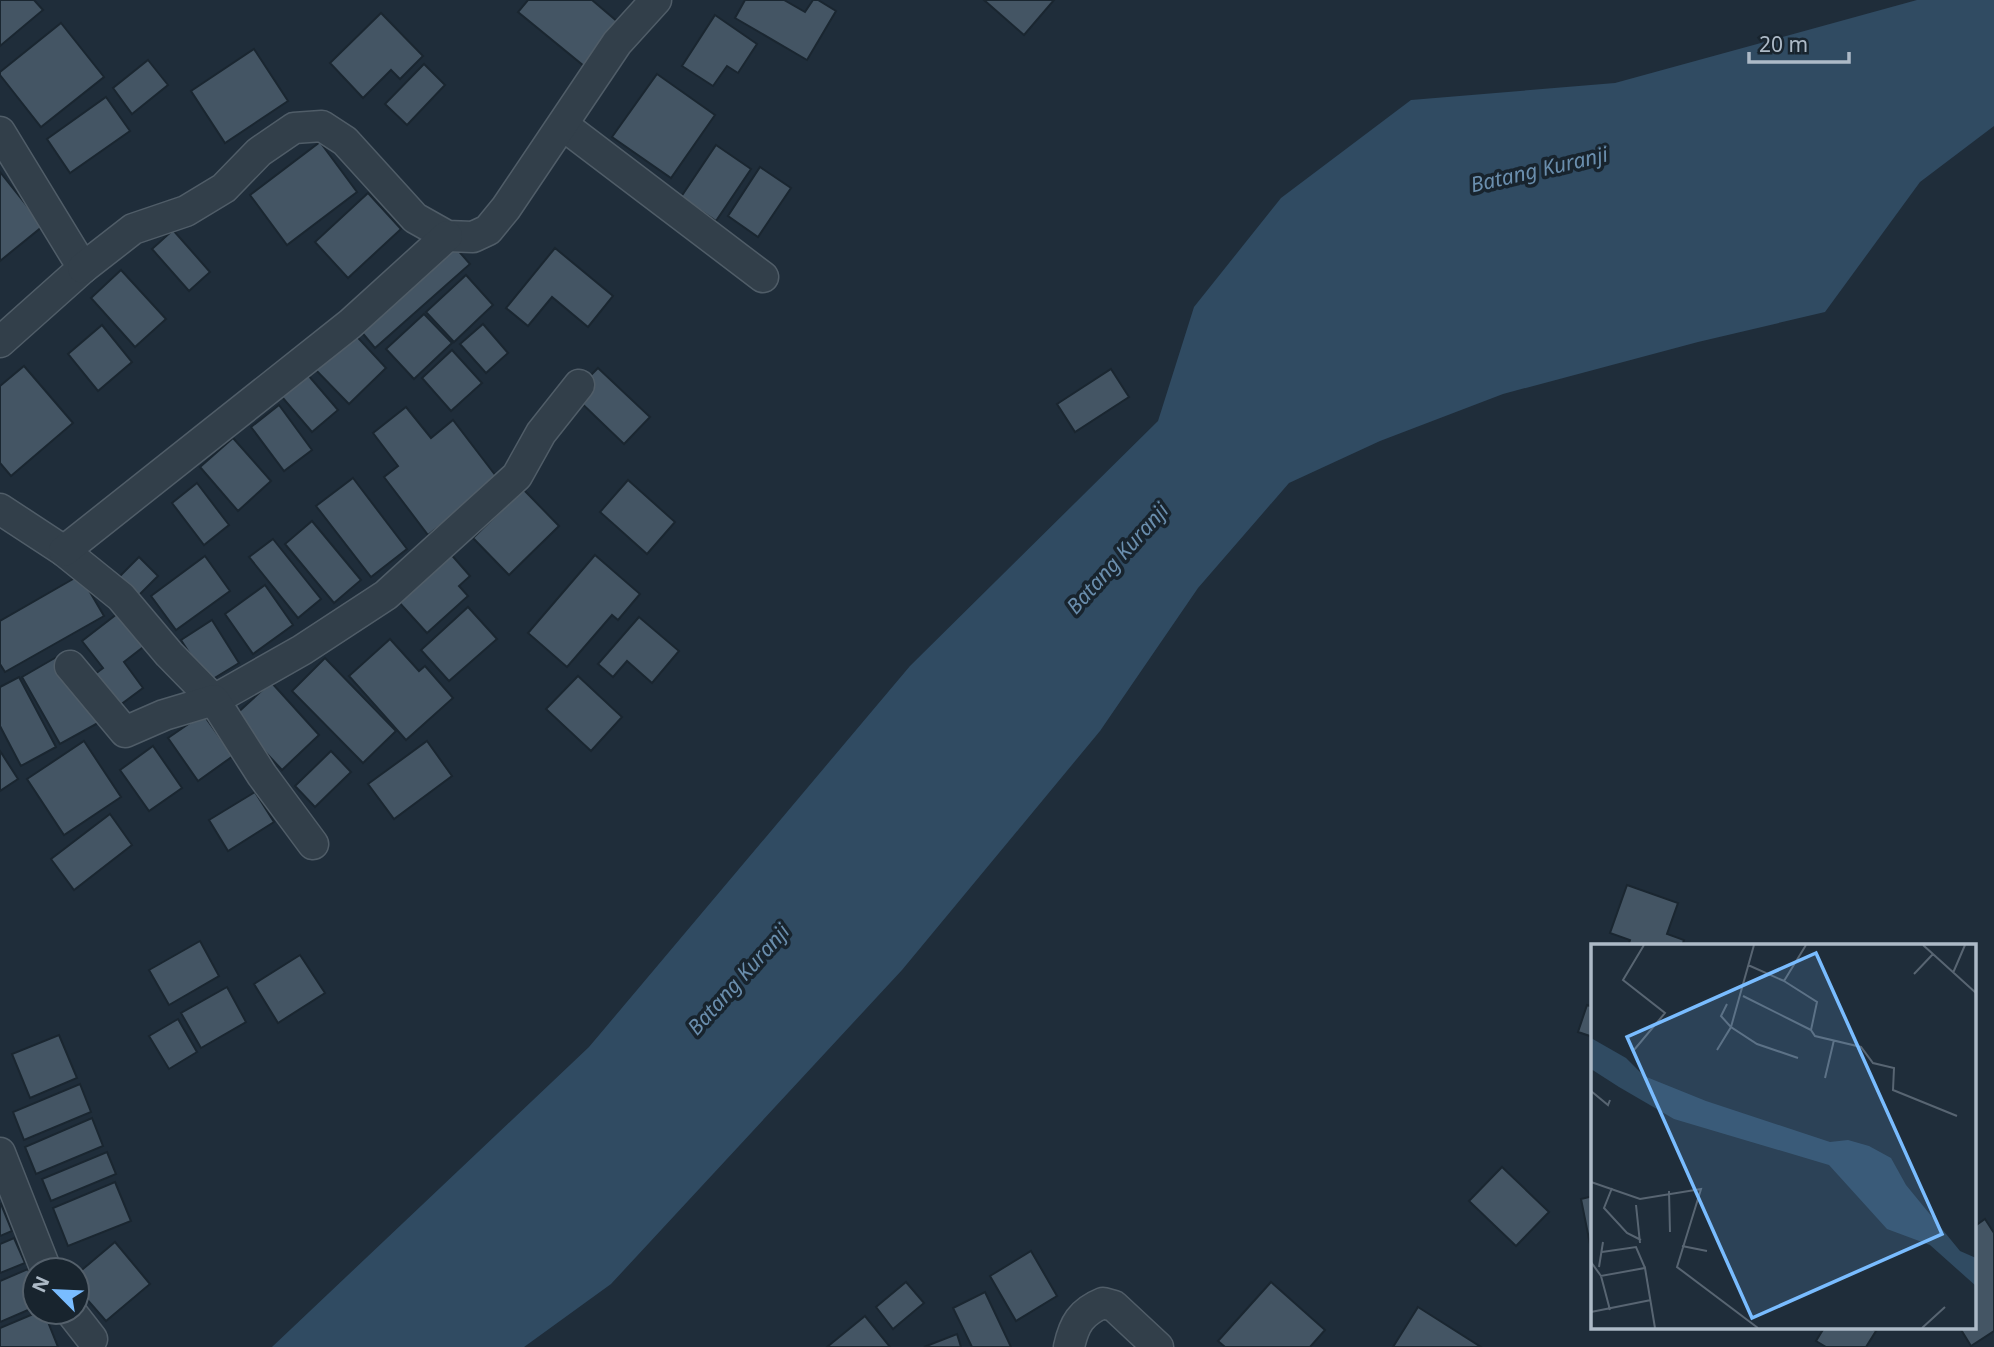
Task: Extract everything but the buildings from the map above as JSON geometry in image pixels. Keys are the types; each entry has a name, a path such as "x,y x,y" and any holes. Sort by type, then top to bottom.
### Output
{"street":[{"path":"0,342 83,268 133,229 186,211 223,188 259,152 295,128 322,126 345,141 415,218 447,236 473,237 488,230 506,208 617,43 656,0"},
{"path":"563,125 763,277"},
{"path":"0,132 83,268"},
{"path":"64,551 351,324 447,236"},
{"path":"70,666 125,732 164,715 214,700 302,650 386,595 517,476 541,433 579,385"},
{"path":"0,509 64,551 121,597 214,700 262,775 313,844"},
{"path":"0,1153 40,1256"},
{"path":"1069,1347 1072,1332 1080,1316 1103,1303 1114,1306 1158,1347"},
{"path":"82,1326 92,1339"}],"water":[{"name":"Batang Kuranji","path":"1917,0 1994,0 1994,126 1920,182 1825,312 1698,342 1503,394 1380,441 1289,483 1198,588 1100,731 902,970 611,1284 524,1347 272,1347 589,1047 910,666 1158,421 1194,307 1281,198 1411,100 1615,83"}]}
